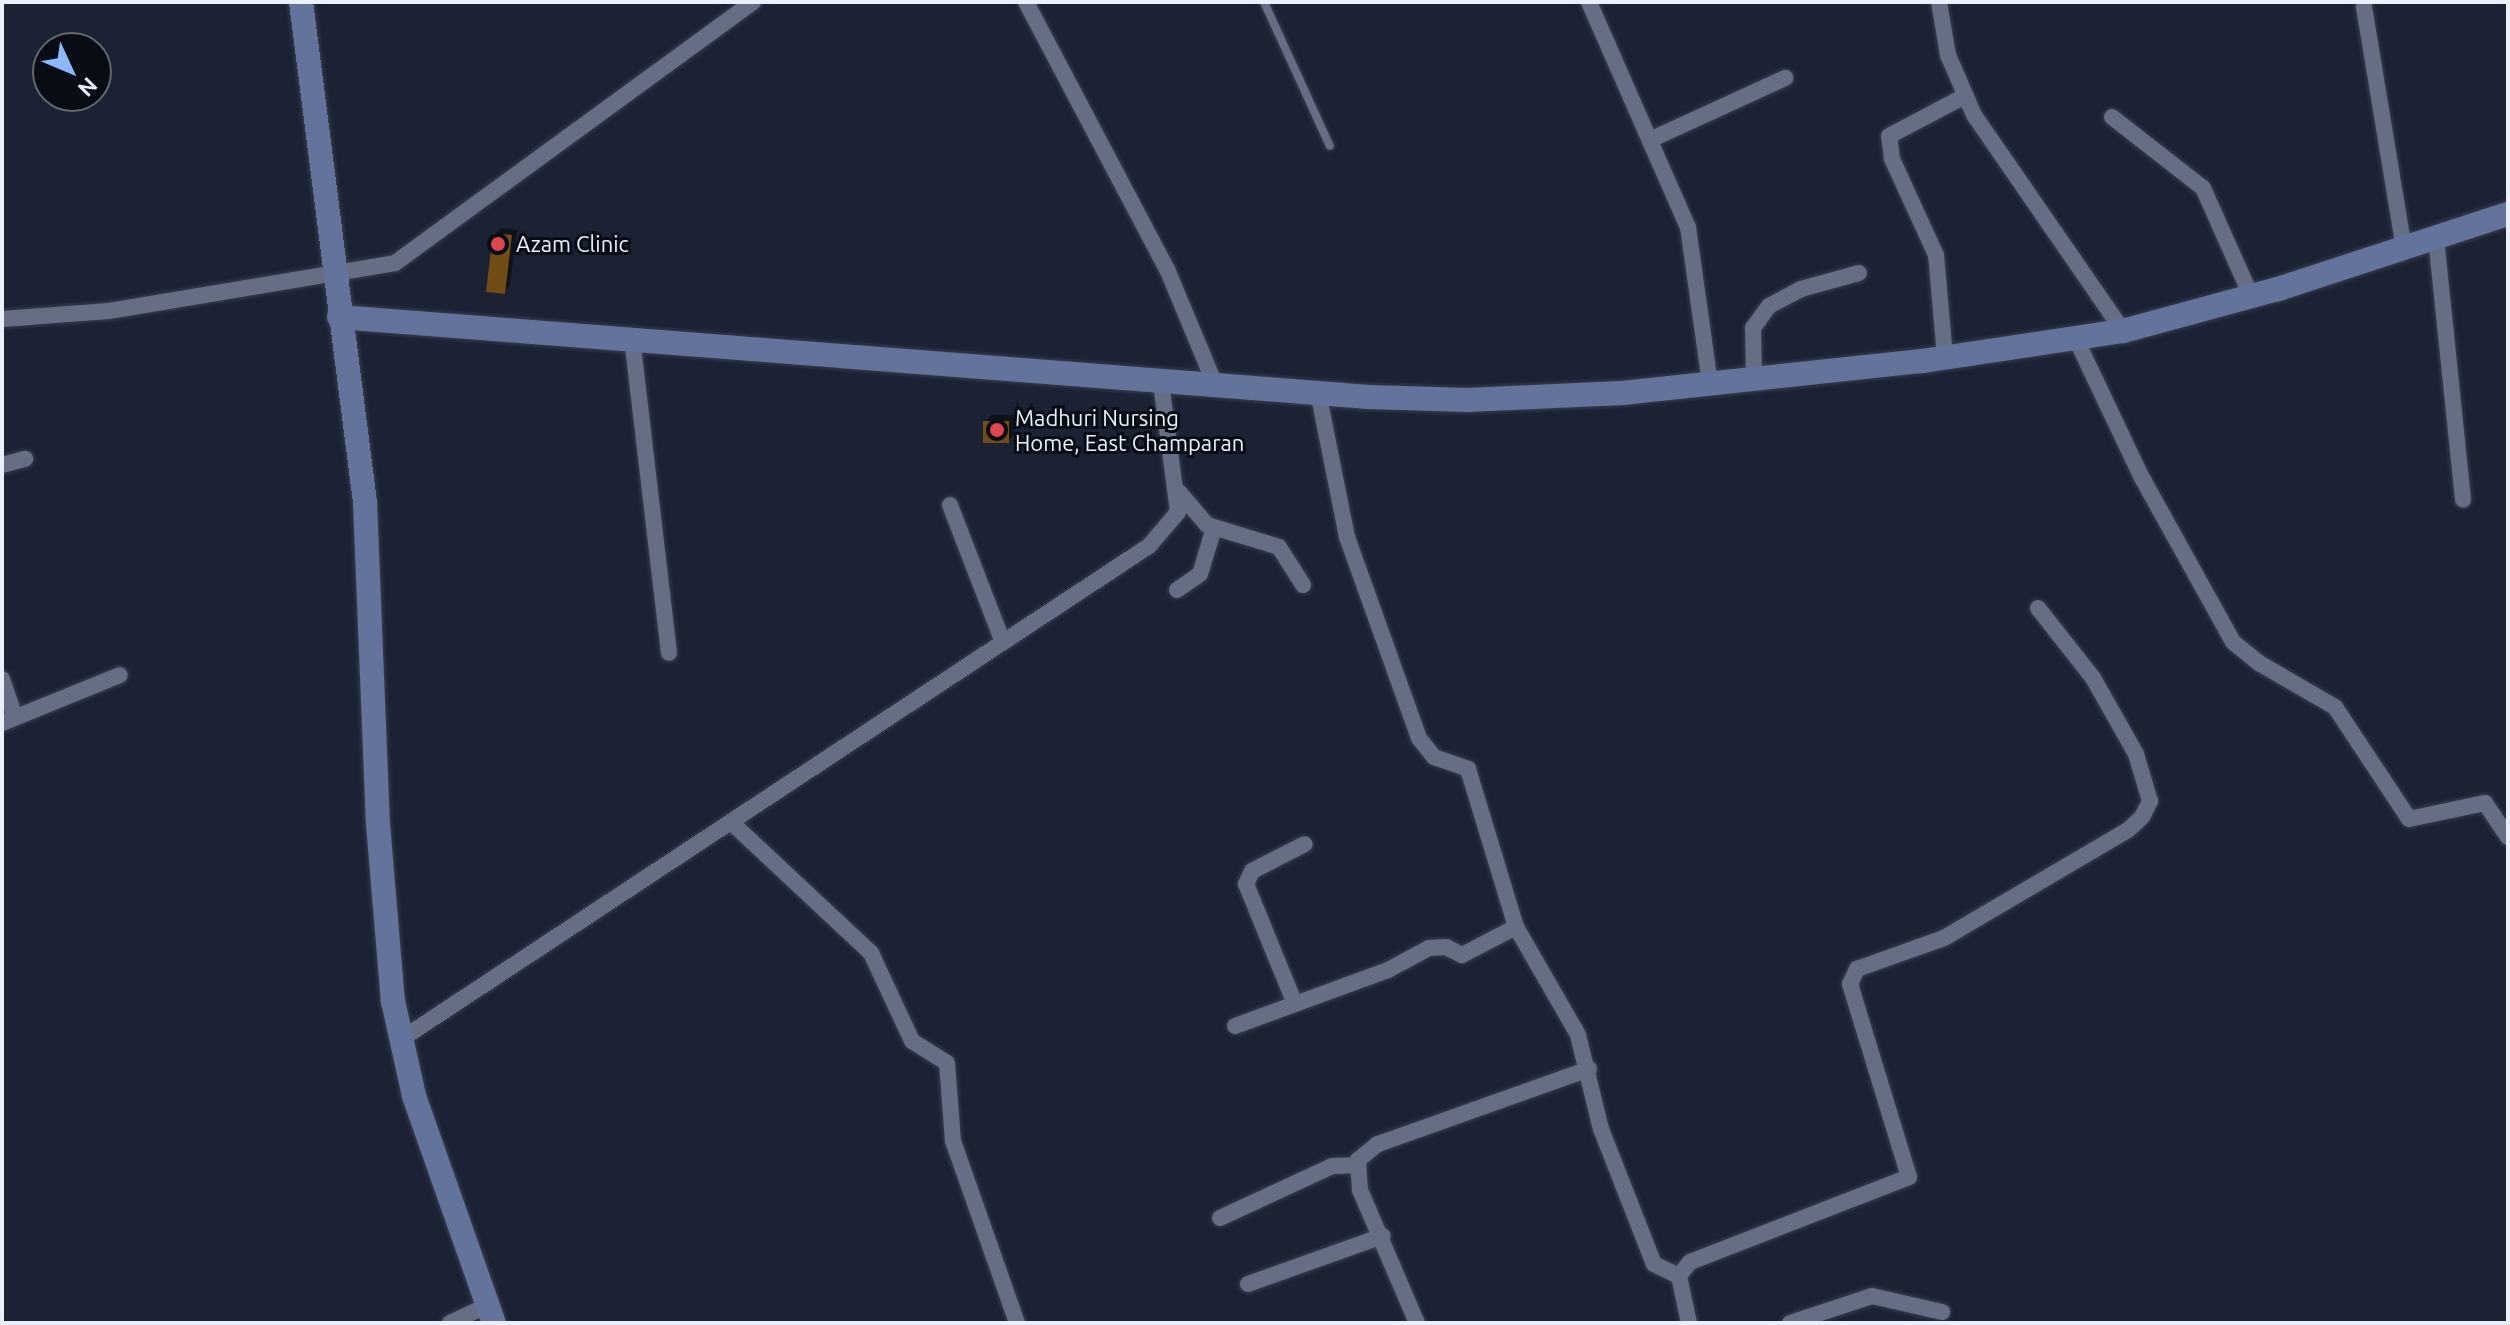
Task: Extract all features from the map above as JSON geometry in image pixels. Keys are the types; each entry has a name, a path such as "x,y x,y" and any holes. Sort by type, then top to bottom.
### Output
{"street":[{"path":"301,2 333,276 365,502 382,896 400,1040 439,1174 491,1314 450,1323"},
{"path":"2,319 109,311 333,276 395,263 753,2"},
{"path":"1026,2 1167,269 1214,382"},
{"path":"1589,2 1688,227 1710,384"},
{"path":"1939,2 1948,55 1965,96 2123,331"},
{"path":"2364,7 2404,249"},
{"path":"1650,140 1785,78"},
{"path":"1945,357 1936,255 1892,159 1889,136 1965,96"},
{"path":"2112,117 2203,188 2251,296"},
{"path":"339,317 1161,382 1214,382 1318,392 1467,400 1710,384 1945,357 2123,331 2251,296 2508,214"},
{"path":"2436,238 2463,500"},
{"path":"1754,379 1753,328 1769,306 1801,289 1859,273"},
{"path":"2075,337 2141,476 2233,642 2259,663 2335,707 2409,819 2420,821 2472,803 2485,803 2508,837"},
{"path":"632,338 669,653"},
{"path":"400,1040 1149,546 1178,512 1179,492 1161,382"},
{"path":"1318,392 1347,537 1419,738 1434,757 1468,769 1516,927 1570,1019 1589,1069 1601,1129 1654,1264 1679,1276"},
{"path":"2,465 25,459"},
{"path":"1179,492 1214,528 1279,547 1303,585"},
{"path":"950,505 1003,642"},
{"path":"1177,590 1200,574 1214,528"},
{"path":"1679,1276 1707,1253 1887,1189 1909,1177 1850,984 1857,969 1944,938 2128,830 2142,817 2150,801 2136,754 2093,678 2038,608"},
{"path":"2,679 8,719 120,675"},
{"path":"731,822 871,953 912,1041 947,1063 953,1141 1017,1323"},
{"path":"1295,1004 1246,884 1252,871 1305,844"},
{"path":"1235,1026 1388,970 1429,948 1446,947 1462,955 1516,927"},
{"path":"1220,1218 1332,1166 1355,1165 1378,1144 1589,1069"},
{"path":"1355,1165 1360,1190 1383,1236 1417,1323"},
{"path":"1248,1284 1383,1236"},
{"path":"1679,1276 1689,1323"},
{"path":"1790,1323 1872,1296 1942,1312"}],"lane":[{"path":"1264,2 1330,146"}],"building":[{"path":"493,233 512,235 505,294 486,292"},
{"path":"983,421 1009,421 1009,443 983,443"}],"place":[{"name":"Azam Clinic","path":"498,244"},
{"name":"Madhuri Nursing Home, East Champaran","path":"997,430"}]}
